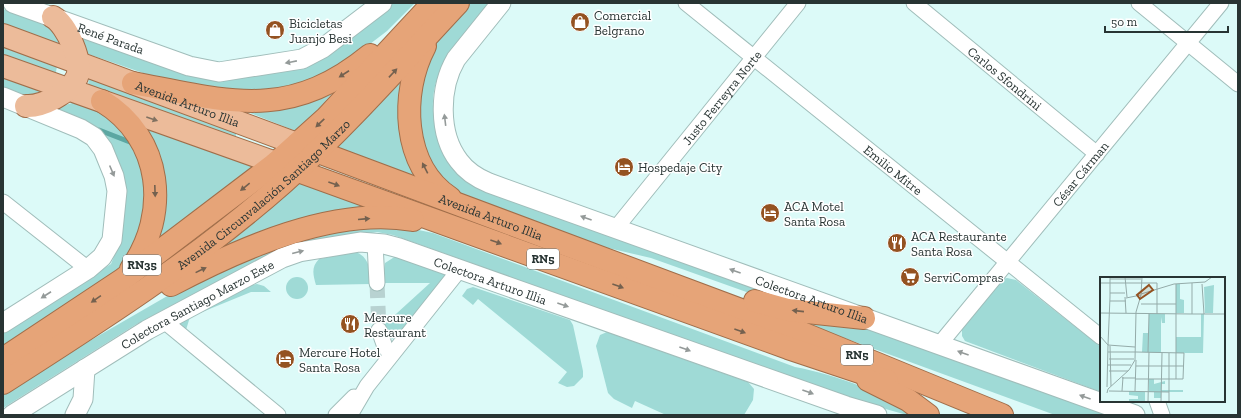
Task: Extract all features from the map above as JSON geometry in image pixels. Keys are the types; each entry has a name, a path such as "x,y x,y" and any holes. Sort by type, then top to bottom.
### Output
{"highway":[{"path":"133,83 239,101 277,100 304,94 327,85 354,68 426,3"},
{"name":"Avenida Circunvalación Santiago Marzo","path":"3,359 122,280 276,163 326,118 433,3"},
{"path":"456,5 427,44 417,62 409,94 409,119 418,154 435,185 454,200 474,210"},
{"name":"Avenida Circunvalación Santiago Marzo","path":"3,383 80,334 204,247 248,213 318,152 456,5"},
{"path":"102,101 122,116 138,135 150,159 155,185 154,211 148,238 134,264 122,280"},
{"name":"Avenida Arturo Illia","path":"297,144 827,343 976,406"},
{"name":"Avenida Arturo Illia","path":"276,163 834,364 1002,415"},
{"path":"80,334 228,256 288,234 339,222 379,218 406,219 473,234"},
{"path":"573,247 657,266 776,308 864,318"},
{"path":"834,364 902,397 928,415"}],"main road":[{"path":"26,106 42,105 67,89 77,77 77,62 66,30 53,17"},
{"name":"Avenida Arturo Illia","path":"3,35 297,144"},
{"name":"Avenida Arturo Illia","path":"3,66 276,163"}],"street":[{"name":"René Parada","path":"13,3 189,66 210,72 229,72 295,61 309,56 323,48 382,3"},
{"name":"Colectora Arturo Illia","path":"501,3 456,59 448,76 444,94 445,124 454,151 464,167 472,174 489,183 1135,415"},
{"name":"Emilio Mitre","path":"686,3 1100,336"},
{"name":"Justo Ferreyra Norte","path":"616,228 798,3"},
{"name":"Carlos Sfondrini","path":"914,3 1097,154"},
{"path":"1139,3 1238,84"},
{"name":"César Cárman","path":"939,344 1221,3"},
{"path":"3,97 81,129 94,137 101,145 114,176 117,196 112,240 102,257 88,269 3,323"},
{"path":"3,202 88,269"},
{"name":"Colectora Santiago Marzo Este","path":"12,415 164,321 290,254 353,243 375,243 399,248"},
{"path":"375,243 377,283"},
{"name":"Colectora Arturo Illia","path":"399,248 846,406 877,415"},
{"path":"336,415 367,386 460,269"},
{"path":"164,321 278,415"},
{"path":"379,330 385,347 391,356"},
{"path":"74,415 82,399 85,369"},
{"path":"350,415 367,386"},
{"path":"1157,402 1162,415"}],"shaded area":[{"path":"393,3 415,3 387,31 349,60 319,78 262,93 175,84 88,54 85,52 75,35 225,80 295,69 329,53"},
{"path":"469,3 491,3 469,28 449,55 441,69 433,100 434,117 437,129 451,164 792,301 766,299 651,258 591,244 464,197 450,186 432,164 422,137 418,94 435,45"},
{"path":"3,9 48,23 64,47 3,26"},
{"path":"3,45 57,66 56,72 54,73 3,56"},
{"path":"404,74 420,178 334,148"},
{"path":"3,75 46,91 29,97 3,90"},
{"path":"89,78 236,132 236,136 234,137 88,86"},
{"path":"336,89 298,132 235,107"},
{"path":"76,102 117,119 144,171 145,221 121,268 3,350 3,333 111,264 117,249 123,177 54,108"},
{"path":"140,126 259,166 160,237 158,235"},
{"path":"302,180 379,209 206,256"},
{"path":"364,227 409,228 433,233 795,367 811,370 844,380 876,392 920,415 907,415 850,399 393,235 377,232 276,250 135,325 3,408 3,395 86,343 188,284 282,243"},
{"path":"356,252 367,261 370,269 371,284 316,285 313,271 316,262 319,259"},
{"path":"396,256 446,275 394,339 391,339 385,332 385,324 430,283 382,283 385,263"},
{"path":"297,277 301,278 307,284 307,292 301,298 297,299 293,298 287,292 286,288 287,284 293,278"},
{"path":"1007,278 1016,280 1100,346 1100,392 965,341 962,336 962,328 1003,279"},
{"path":"257,284 264,286 271,292 251,292 190,317 185,333 180,327 180,322 186,317 247,286"},
{"path":"473,287 570,320 573,325 583,377 574,386 567,387 558,383 567,372 478,299 473,305 462,296 467,289"},
{"path":"799,318 868,329 1110,415 1055,415 798,321"},
{"path":"607,332 748,382 754,389 753,400 744,415 666,415 635,401 632,408 614,399 608,393 596,346 600,335"}],"waterway":[{"path":"99,130 135,144"}],"tunnel":[{"path":"377,283 379,330"}],"place":[{"name":"Comercial Belgrano","path":"580,22"},
{"name":"Bicicletas Juanjo Besi","path":"275,30"},
{"name":"Hospedaje City","path":"624,167"},
{"name":"ACA Motel Santa Rosa","path":"770,213"},
{"name":"ACA Restaurante Santa Rosa","path":"897,243"},
{"name":"ServiCompras","path":"910,277"},
{"name":"Mercure Restaurant","path":"350,324"},
{"name":"Mercure Hotel Santa Rosa","path":"285,359"}]}
